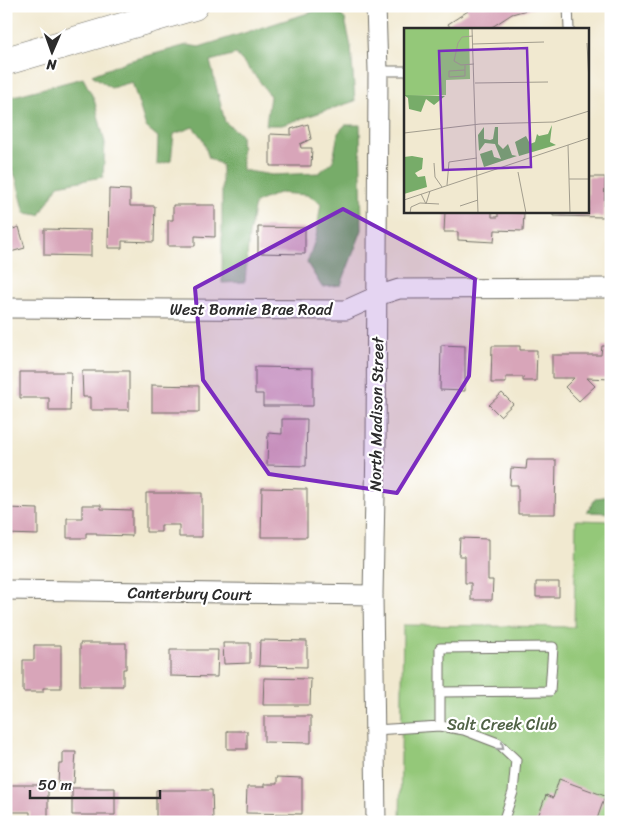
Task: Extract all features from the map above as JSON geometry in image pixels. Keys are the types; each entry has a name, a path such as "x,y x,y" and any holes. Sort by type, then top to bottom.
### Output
{"main road":[{"path":"6,61 194,6"}],"street":[{"name":"North Madison Street","path":"376,6 378,71 377,296 373,595 376,822"},
{"name":"West Bonnie Brae Road","path":"6,308 346,310 377,296 400,289 611,288"},
{"name":"Canterbury Court","path":"6,590 373,595"}],"lane":[{"path":"568,6 569,28"},
{"path":"378,71 404,71"},
{"path":"440,692 550,691 553,648 440,648 440,692 440,726"},
{"path":"374,730 440,726 464,730 498,743 516,760 513,792 503,822"}],"highlighted area":[{"path":"343,209 475,279 469,376 397,493 269,474 203,380 195,288"}],"green space":[{"path":"331,6 345,19 351,47 355,101 282,125 266,125 270,96 258,79 236,54 210,61 225,122 241,135 242,170 272,175 319,173 333,161 338,133 345,125 360,125 362,230 341,285 322,287 307,263 316,237 321,203 307,195 279,193 255,203 249,235 245,282 222,283 222,165 209,158 202,138 193,127 174,134 171,161 157,165 158,137 146,127 132,82 111,88 92,75 125,62 187,45 199,47"},
{"path":"83,78 94,99 105,143 103,177 58,185 40,215 25,213 16,178 6,157 6,98"},
{"path":"611,496 611,513 587,512 596,498"},
{"name":"Salt Creek Club","path":"576,520 611,521 611,822 400,822 403,625 574,627"}],"building":[{"path":"465,6 537,6 512,14 491,28 450,28 448,24 468,11"},
{"path":"308,124 311,139 300,144 301,148 312,148 311,166 270,166 270,134 291,135 291,129"},
{"path":"590,177 605,177 604,217 553,216 553,212 590,212"},
{"path":"109,189 130,190 130,206 155,206 154,242 122,241 122,248 108,248"},
{"path":"173,205 215,205 215,237 195,236 195,246 168,246 168,220 173,220"},
{"path":"445,212 492,212 492,217 498,217 498,212 524,213 523,231 495,230 494,242 458,240 458,232 444,232"},
{"path":"6,221 10,230 19,227 25,248 7,253"},
{"path":"258,227 305,228 305,254 258,253"},
{"path":"44,229 91,230 91,256 44,255"},
{"path":"441,345 465,346 465,391 440,390"},
{"path":"492,346 520,346 520,350 537,350 536,381 523,381 523,377 506,377 506,383 491,383"},
{"path":"602,346 611,346 611,379 587,378 595,386 579,401 565,387 574,378 552,378 552,355 601,355"},
{"path":"255,367 313,368 313,406 263,406 263,394 255,394"},
{"path":"82,371 129,371 129,410 90,410 90,397 83,397"},
{"path":"20,372 71,372 70,411 49,411 49,398 20,398"},
{"path":"6,377 10,377 10,407 6,407"},
{"path":"152,385 199,386 199,412 152,412"},
{"path":"502,393 513,404 500,416 489,405"},
{"path":"282,419 307,419 306,466 267,465 268,433 282,434"},
{"path":"527,460 556,460 555,514 518,514 518,485 510,485 511,468 526,469"},
{"path":"262,488 307,489 307,537 261,537"},
{"path":"146,493 202,493 202,537 179,537 179,525 161,525 161,532 146,532"},
{"path":"82,505 101,505 101,509 132,510 132,536 86,533 86,538 67,538 67,518 82,518"},
{"path":"6,508 38,509 38,535 6,534"},
{"path":"460,538 488,539 488,580 493,580 492,600 471,600 471,583 465,583 465,556 459,556"},
{"path":"536,582 559,582 559,597 536,597"},
{"path":"260,640 307,641 307,667 259,666"},
{"path":"80,643 126,643 126,669 123,669 123,686 80,686"},
{"path":"223,643 250,643 250,663 224,664"},
{"path":"34,645 61,645 61,688 43,688 43,692 23,692 23,660 34,660"},
{"path":"170,650 218,650 217,677 170,676"},
{"path":"264,678 311,679 310,705 263,705"},
{"path":"264,716 311,716 311,743 264,742"},
{"path":"227,731 247,731 247,749 227,749"},
{"path":"63,752 76,752 74,783 58,783 59,764 63,764"},
{"path":"277,777 302,778 302,814 246,813 247,787 264,787 264,784 277,784"},
{"path":"559,779 605,796 596,822 536,822 546,795 553,798"},
{"path":"6,785 48,785 48,818 30,818 30,812 6,812"},
{"path":"72,788 115,788 115,815 72,815"},
{"path":"156,790 212,790 213,819 156,819"}]}
